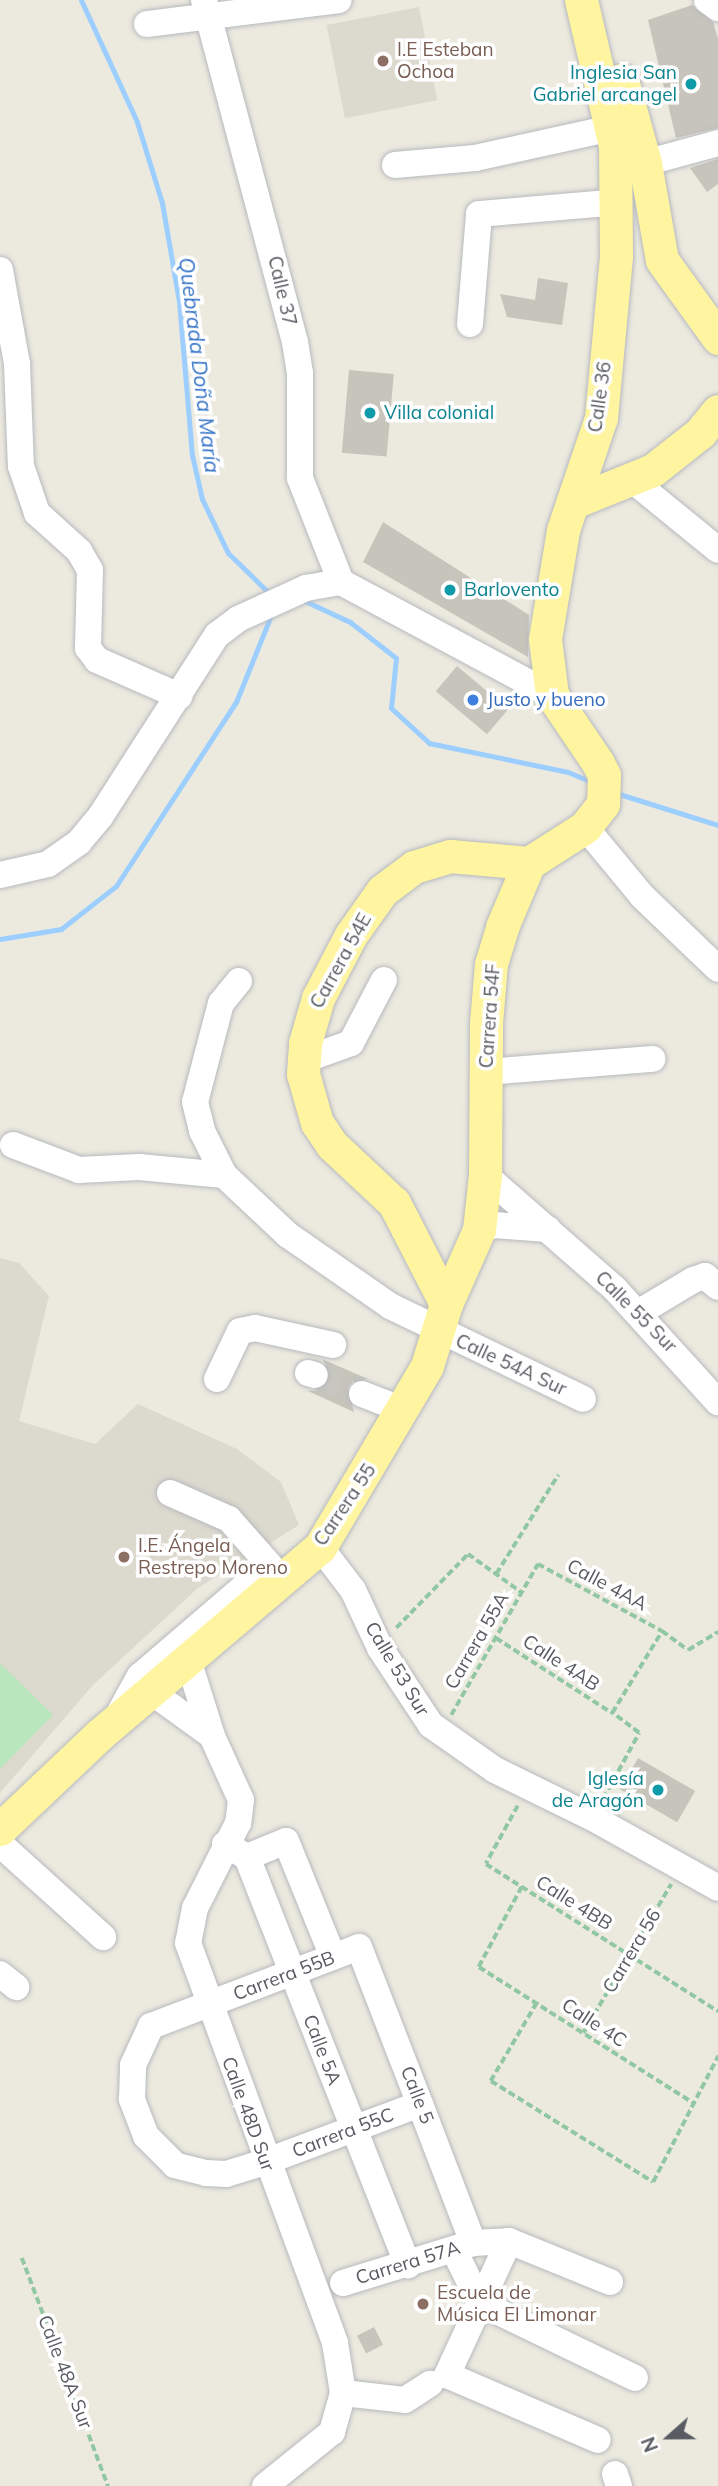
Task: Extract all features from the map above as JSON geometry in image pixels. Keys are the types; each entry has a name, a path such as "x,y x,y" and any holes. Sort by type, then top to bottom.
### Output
{"main road":[{"name":"Calle 36","path":"581,0 612,128 618,202 616,256 601,418 552,580 546,627 546,671 552,695 597,802"},
{"path":"602,0 645,163 662,260 718,338"},
{"path":"616,256 662,260"},
{"path":"574,502 647,483 700,433 718,411"},
{"path":"601,418 647,483"},
{"path":"529,863 597,802"},
{"name":"Carrera 54E","path":"303,1067 311,1016 351,934 382,891 414,867 450,856 529,863"},
{"name":"Carrera 54F","path":"479,1230 485,1175 491,964 529,863"},
{"path":"303,1067 317,1123 332,1145 394,1203 442,1318"},
{"name":"Carrera 55","path":"0,1829 116,1721 189,1663 276,1583 320,1547 403,1410 479,1230"}],"street":[{"path":"147,24 207,9 339,0"},
{"path":"707,0 718,8"},
{"name":"Calle 37","path":"207,9 295,342 300,373 300,478 341,582"},
{"path":"395,165 475,158 612,128"},
{"path":"645,163 718,143"},
{"path":"470,324 479,214 618,202"},
{"path":"0,270 16,364 22,466 37,513 79,551 90,570 88,648 97,660 179,696"},
{"path":"647,483 718,550"},
{"path":"0,874 48,864 79,842 179,696 217,635 261,607 289,594 341,582 552,695"},
{"path":"597,802 642,896 718,969"},
{"path":"303,1067 351,1044 384,980"},
{"path":"224,1175 202,1131 195,1102 222,1003 239,981"},
{"path":"486,1072 652,1059"},
{"path":"13,1145 79,1170 169,1168 224,1175"},
{"name":"Calle 54A Sur","path":"224,1175 288,1235 390,1306 442,1318 583,1399"},
{"name":"Calle 55 Sur","path":"485,1175 638,1313 718,1402"},
{"path":"479,1230 494,1225 548,1229"},
{"path":"638,1313 693,1280 705,1276 718,1287"},
{"path":"217,1379 240,1331 255,1328 333,1345"},
{"path":"362,1394 403,1410"},
{"path":"116,1721 140,1676 244,1587 276,1583 229,1519 170,1493"},
{"name":"Calle 53 Sur","path":"320,1547 353,1590 380,1648 431,1725 495,1770 593,1818 718,1888"},
{"path":"189,1663 212,1736"},
{"path":"153,1693 212,1736"},
{"name":"Calle 48D Sur","path":"212,1736 241,1800 236,1850 195,1908 188,1943 265,2162 335,2343 343,2393 332,2432 265,2486"},
{"path":"236,1850 286,1840 333,1958"},
{"path":"0,1844 103,1937"},
{"name":"Calle 5A","path":"236,1850 292,1973 408,2265"},
{"name":"Carrera 55B","path":"208,2004 359,1947"},
{"name":"Calle 5","path":"359,1947 420,2104 481,2303"},
{"path":"208,2004 151,2026 132,2065 132,2099 146,2136 175,2165 226,2174 265,2162"},
{"name":"Carrera 55C","path":"265,2162 420,2104"},
{"path":"598,2440 447,2375 509,2241 610,2282"},
{"name":"Carrera 57A","path":"343,2283 464,2246 509,2241"},
{"path":"481,2303 635,2378"},
{"path":"343,2393 405,2400 430,2384"}],"path":[{"path":"496,1574 558,1475"},
{"path":"380,1648 468,1554 522,1592"},
{"name":"Carrera 55A","path":"441,1732 538,1564"},
{"name":"Calle 4AA","path":"538,1564 662,1631"},
{"path":"593,1818 639,1733 612,1713 662,1631 688,1650 718,1632"},
{"name":"Calle 4AB","path":"495,1637 612,1713"},
{"name":"Calle 4BB","path":"529,1787 486,1864 718,2011"},
{"name":"Carrera 56","path":"583,2033 680,1869"},
{"name":"Calle 4BB","path":"479,1967 522,1887"},
{"name":"Calle 4C","path":"479,1967 694,2103"},
{"path":"537,2003 491,2081 653,2182 718,2056"},
{"name":"Calle 48A Sur","path":"22,2258 108,2486"}],"shaded area":[{"name":"I.E Esteban Ochoa","path":"419,7 437,100 345,118 327,25"},
{"name":"I.E. Ángela Restrepo Moreno","path":"0,1258 19,1263 49,1296 19,1421 95,1444 138,1404 237,1449 281,1482 299,1525 198,1588 93,1685 0,1793"}],"green space":[{"path":"0,1663 53,1715 0,1769"}],"building":[{"name":"Inglesia San Gabriel arcangel","path":"692,5 713,22 718,39 718,128 676,138 648,20"},
{"path":"718,159 718,184 707,192 690,168"},
{"path":"538,278 568,283 562,325 507,317 500,294 535,300"},
{"name":"Villa colonial","path":"349,370 394,374 387,457 342,453"},
{"name":"Barlovento","path":"383,522 529,615 528,657 363,562"},
{"name":"Justo y bueno","path":"457,666 508,709 487,734 436,691"},
{"path":"322,1359 368,1379 353,1381 348,1388 354,1412 308,1391 319,1390 330,1380 330,1371"},
{"name":"Iglesía de Aragón","path":"638,1758 695,1791 677,1822 620,1789"},
{"path":"374,2327 383,2345 366,2353 357,2336"}],"waterway":[{"name":"Quebrada Doña María","path":"81,0 137,122 162,203 179,301 192,455 202,499 228,553 270,594"},
{"path":"305,601 350,622 396,658 391,708 429,743 568,772 591,782"},
{"name":"Quebrada Doña María","path":"0,939 61,929 116,886 236,702 272,613"},
{"path":"616,793 718,825"}],"tunnel":[{"path":"315,1375 362,1394"}],"place":[{"name":"I.E Esteban Ochoa","path":"383,61"},
{"name":"Inglesia San Gabriel arcangel","path":"691,84"},
{"name":"Villa colonial","path":"370,413"},
{"name":"Barlovento","path":"450,590"},
{"name":"Justo y bueno","path":"473,700"},
{"name":"I.E. Ángela Restrepo Moreno","path":"124,1557"},
{"name":"Iglesía de Aragón","path":"658,1790"},
{"name":"Escuela de Música El Limonar","path":"423,2304"}]}
